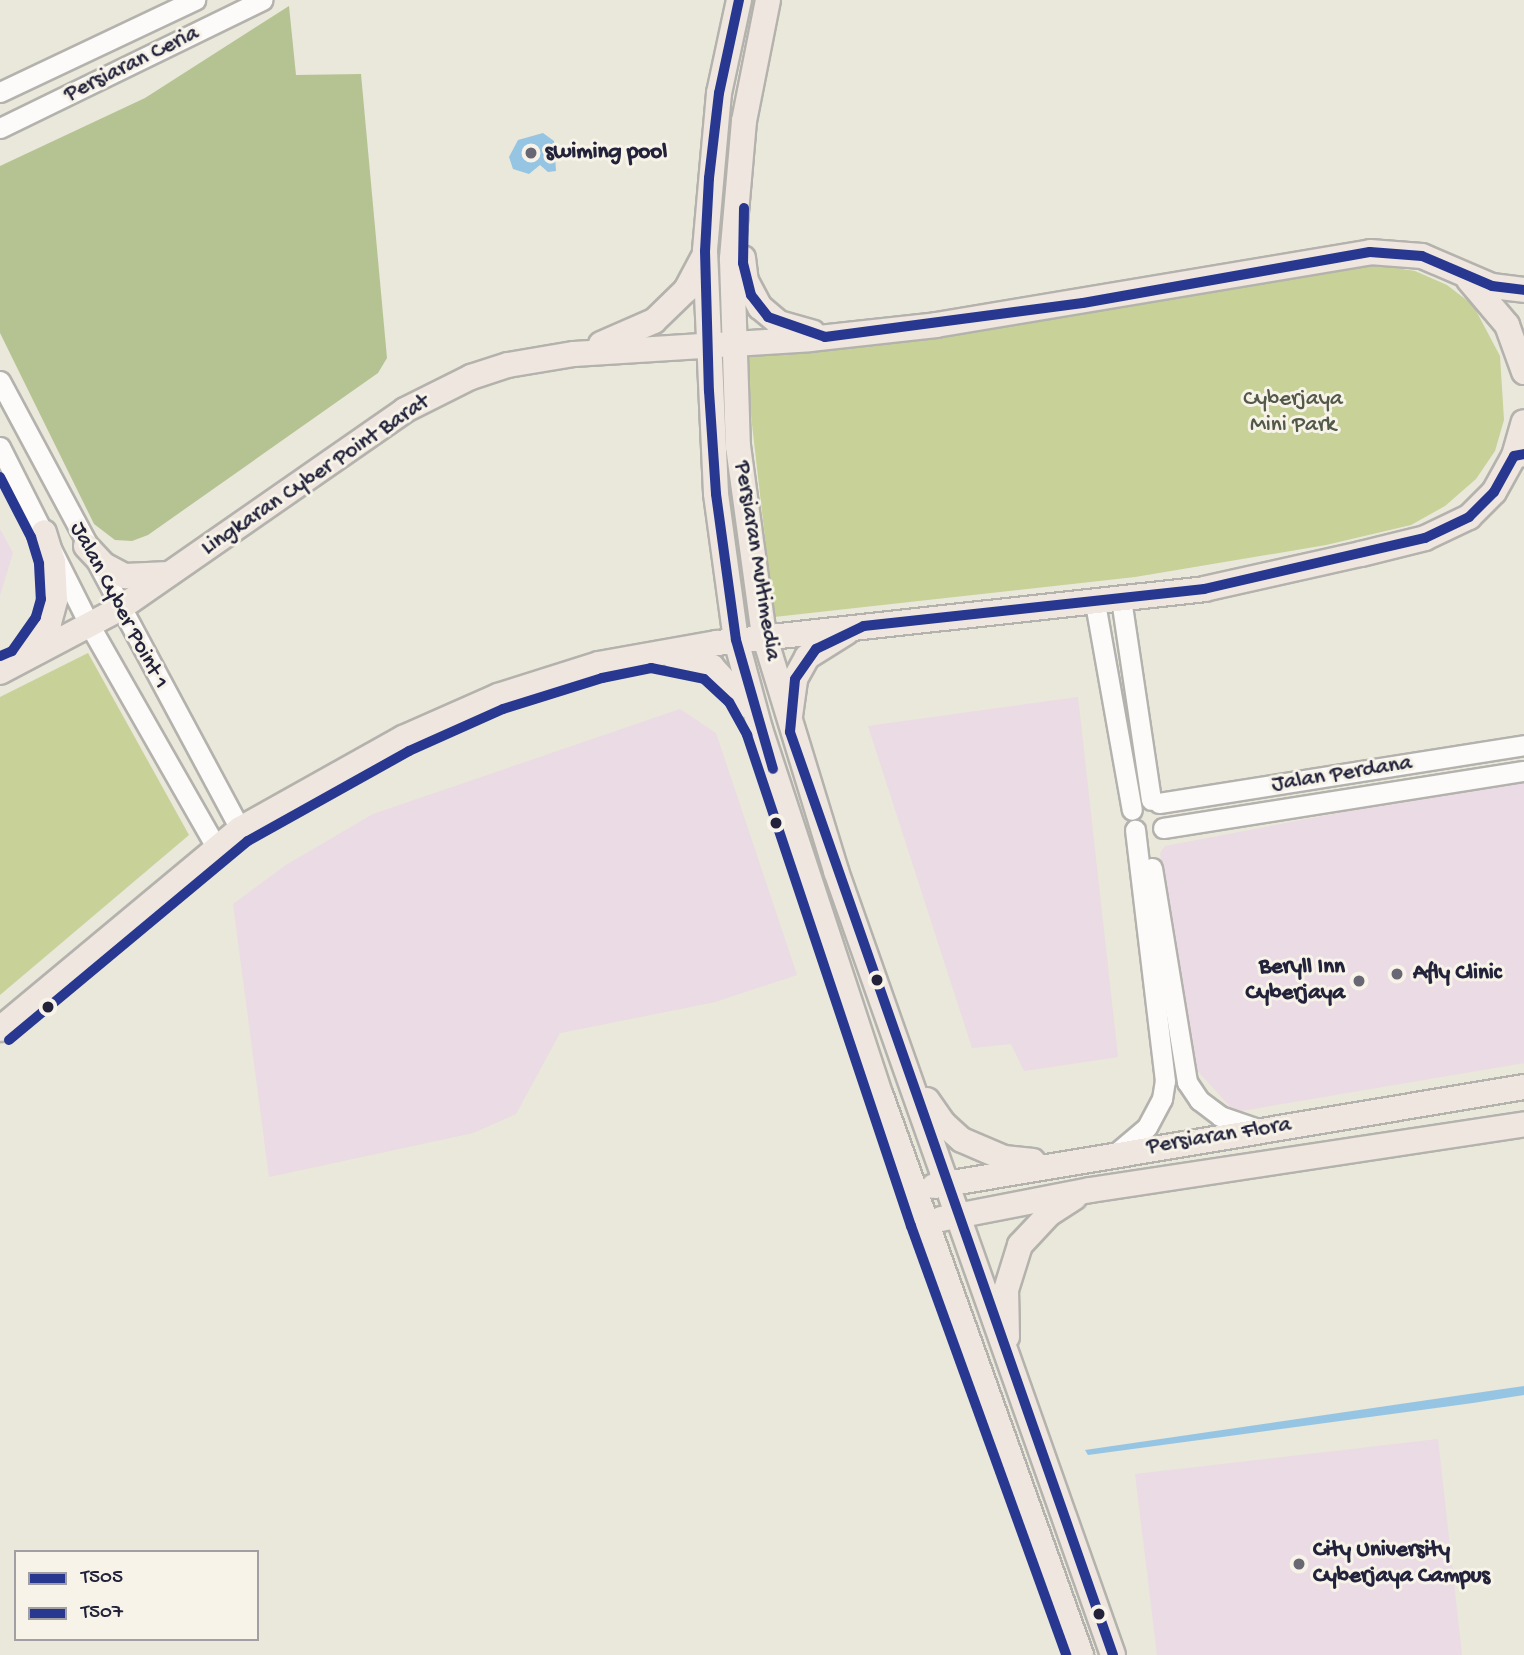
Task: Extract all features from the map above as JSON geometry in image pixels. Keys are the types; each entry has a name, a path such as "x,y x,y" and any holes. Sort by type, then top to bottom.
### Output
{"main road":[{"name":"Persiaran Multimedia","path":"739,0 719,93 705,251 707,346 716,494 736,640 760,729 924,1222 1081,1655"},
{"name":"Persiaran Multimedia","path":"768,0 753,65 734,216 732,344 745,514 764,635 790,732 948,1184 956,1216 1113,1655"},
{"path":"753,65 744,205 746,281 768,317 825,337"},
{"path":"575,354 654,321 686,290 705,251"},
{"name":"Lingkaran Cyber Point Barat","path":"10,667 119,609 405,411 471,377 508,365 575,354 825,337 1083,303 1370,252 1422,256 1492,286 1524,290"},
{"path":"1461,272 1507,325 1524,372"},
{"path":"0,1029 240,829 340,771 447,718 599,664 651,654 764,635 1095,603 1204,589 1448,529 1494,492 1519,455 1524,422"},
{"path":"10,667 49,622 55,600 52,562 44,532"},
{"path":"86,546 104,565 125,576 169,574"},
{"path":"790,732 791,695 807,657 830,639 864,626"},
{"path":"651,654 698,660 712,667 740,693 760,729"},
{"path":"898,1045 944,1124 962,1140 1004,1158 1068,1162"},
{"name":"Persiaran Flora","path":"915,1191 1068,1162 1524,1087"},
{"name":"Persiaran Flora","path":"924,1222 1090,1190 1524,1124"},
{"path":"1009,1364 1006,1290 1020,1245 1049,1214 1090,1190"}],"street":[{"name":"Persiaran Ceria","path":"0,92 195,0"},
{"name":"Persiaran Ceria","path":"0,128 263,0"},
{"name":"Jalan Cyber Point 1","path":"0,381 119,609 240,829"},
{"name":"Jalan Cyber Point 1","path":"0,447 90,626 216,847"},
{"path":"1121,599 1155,802 1166,818 1148,831"},
{"path":"1095,603 1132,810 1148,831 1187,1082 1199,1100 1220,1116 1263,1130"},
{"name":"Jalan Perdana","path":"1132,810 1140,802 1313,780 1524,745"},
{"path":"1455,757 1460,781"},
{"name":"Jalan Perdana","path":"1148,831 1524,771"},
{"path":"1364,772 1369,796"},
{"path":"1313,780 1317,805"},
{"path":"1114,1155 1147,1127 1163,1098 1165,1081 1148,831"}],"shaded area":[{"path":"0,529 13,553 0,595"},
{"path":"1078,697 1118,1057 1024,1071 1011,1044 972,1048 868,726"},
{"path":"680,709 716,733 797,975 715,1002 560,1033 516,1114 473,1133 269,1177 233,904 286,865 373,814"},
{"path":"1524,778 1524,1063 1235,1112 1194,1067 1160,853 1165,846"},
{"name":"City University Cyberjaya Campus","path":"1438,1439 1462,1655 1157,1655 1135,1474"}],"green space":[{"path":"289,6 296,75 361,74 387,358 378,373 148,535 132,541 115,540 94,524 0,333 0,166 145,98"},
{"name":"Cyberjaya Mini Park","path":"1383,266 1415,271 1447,285 1473,305 1500,356 1504,420 1495,451 1476,479 1445,506 1411,525 1326,545 1135,577 774,617 744,354 858,345 1032,322 1339,267"},
{"path":"88,653 189,835 0,995 0,697"}],"water":[{"name":"swiming pool","path":"543,133 554,141 556,171 548,172 540,165 529,174 513,169 509,157 518,140"},
{"path":"1524,1386 1524,1395 1473,1403 1088,1455 1085,1450"}],"transit line":[{"name":"T505","path":"739,0 719,93 709,178 705,251 709,391 716,494 736,640 773,769"},
{"name":"T505","path":"744,208 743,263 751,295 768,317 825,337 1083,303 1370,252 1422,256 1492,286 1524,290"},
{"name":"T505","path":"1113,1655 790,732 795,679 816,649 864,626 1204,589 1425,538 1469,517 1494,492 1514,456 1524,454"},
{"name":"T507","path":"0,477 31,537 39,564 41,599 36,617 12,651 0,656"},
{"name":"T507","path":"9,1040 248,841 409,751 503,709 602,678 651,668 704,679 729,702 747,735 911,1226 1066,1655"}],"place":[{"name":"swiming pool","path":"531,153"},
{"name":"Afly Clinic","path":"1397,974"},
{"name":"Beryll Inn Cyberjaya","path":"1359,981"},
{"name":"City University Cyberjaya Campus","path":"1299,1564"}]}
